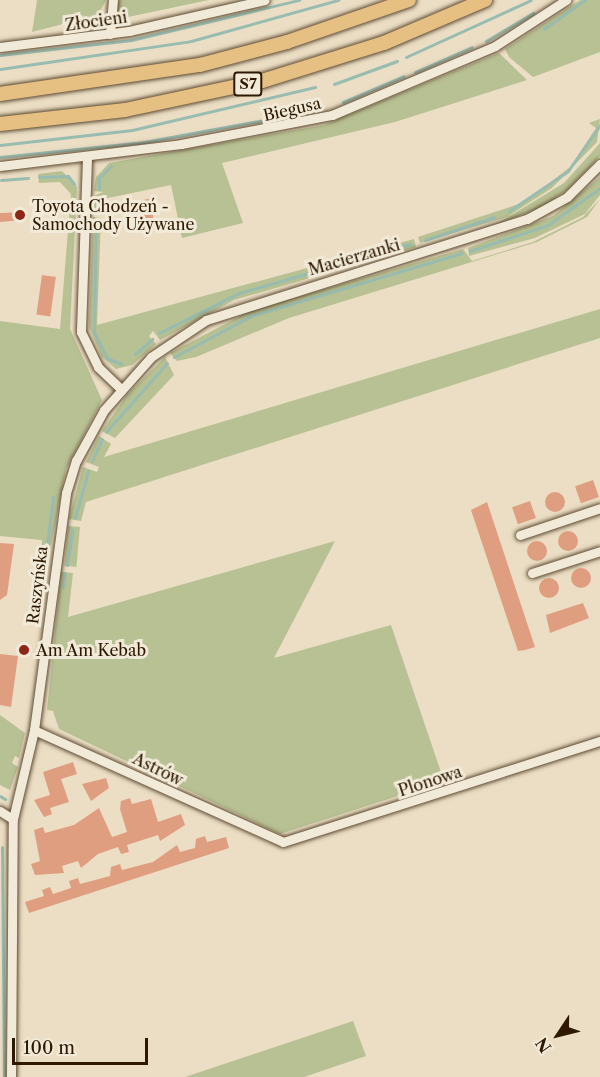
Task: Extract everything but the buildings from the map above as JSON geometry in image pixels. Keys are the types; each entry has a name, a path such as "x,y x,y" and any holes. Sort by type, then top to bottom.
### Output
{"highway":[{"name":"S7","path":"0,94 200,65 307,36 409,0"},
{"name":"S7","path":"0,124 125,110 262,81 384,43 485,0"}],"street":[{"path":"110,34 113,0"},
{"name":"Złocieni","path":"0,47 110,34 265,0"},
{"name":"Biegusa","path":"0,166 87,158 273,130 356,107 495,46 566,0"},
{"path":"87,158 81,332 98,367 120,388"},
{"name":"Macierzanki","path":"120,388 163,348 218,314 511,226 567,197 600,164"},
{"name":"Raszyńska","path":"11,1077 13,819 34,730 66,493 86,441 120,388"},
{"path":"520,534 600,508"},
{"path":"532,573 600,551"},
{"name":"Astrów","path":"34,730 267,840"},
{"name":"Plonowa","path":"267,840 294,841 600,741"},
{"path":"0,811 13,819"}],"green space":[{"path":"37,0 106,0 98,15 32,32"},
{"path":"117,0 209,0 114,20"},
{"path":"580,0 600,0 600,52 533,77 509,57 505,49"},
{"path":"499,53 527,80 395,122 222,163 243,223 182,238 171,185 103,199 102,211 93,210 94,196 103,192 94,191 96,177 109,163 324,125"},
{"path":"600,119 597,142 552,188 507,217 420,243 418,237 525,202 570,167 596,128 589,123"},
{"path":"600,143 600,156 568,189 542,207 495,225 564,183"},
{"path":"62,171 77,187 70,329 102,400 66,469 40,601 42,540 0,536 0,321 60,329 71,194 60,182 39,183 38,174"},
{"path":"600,177 600,195 585,214 535,238 469,256 468,248 553,216"},
{"path":"600,199 587,217 537,242 289,318 196,357 177,361 170,353 250,311 463,249 472,261 533,242 583,217"},
{"path":"93,217 101,218 97,325 414,239 416,247 234,300 160,340 153,331 149,336 156,344 132,365 116,369 102,357 89,327"},
{"path":"600,309 600,338 86,502 81,521 69,519 83,467 97,472 99,467 86,462 99,436 111,444 104,457"},
{"path":"165,357 174,375 115,438 102,431 127,395"},
{"path":"68,526 80,527 76,567 65,566"},
{"path":"335,541 274,658 391,625 444,781 280,834 59,729 53,711 47,710 61,572 73,573 68,617"},
{"path":"0,715 25,733 19,758 15,756 12,763 18,767 10,790 0,785"},
{"path":"353,1021 366,1056 304,1077 185,1077"}],"waterway":[{"path":"0,55 131,40 299,0"},
{"path":"0,69 191,41 338,0"},
{"path":"406,57 531,0"},
{"path":"544,29 585,0"},
{"path":"486,41 533,13"},
{"path":"415,72 472,47"},
{"path":"334,84 397,61"},
{"path":"343,102 404,76"},
{"path":"0,145 132,130 315,87"},
{"path":"0,157 144,142 318,110"},
{"path":"509,211 568,171 600,125"},
{"path":"99,189 99,178 111,166"},
{"path":"39,177 68,176 74,184"},
{"path":"1,180 28,178"},
{"path":"470,251 548,225 600,188"},
{"path":"97,209 98,198"},
{"path":"425,240 494,217"},
{"path":"96,219 94,332 107,358 122,364"},
{"path":"159,333 239,293 410,244"},
{"path":"174,357 251,316 462,253"},
{"path":"135,354 152,339"},
{"path":"106,432 167,363"},
{"path":"92,461 102,439"},
{"path":"75,518 88,471"},
{"path":"41,591 53,497"},
{"path":"67,565 73,529"},
{"path":"63,587 65,573"},
{"path":"0,796 5,799"},
{"path":"2,847 4,1077"}],"place":[{"name":"Toyota Chodzeń - Samochody Używane","path":"20,215"},
{"name":"Am Am Kebab","path":"24,650"}]}
